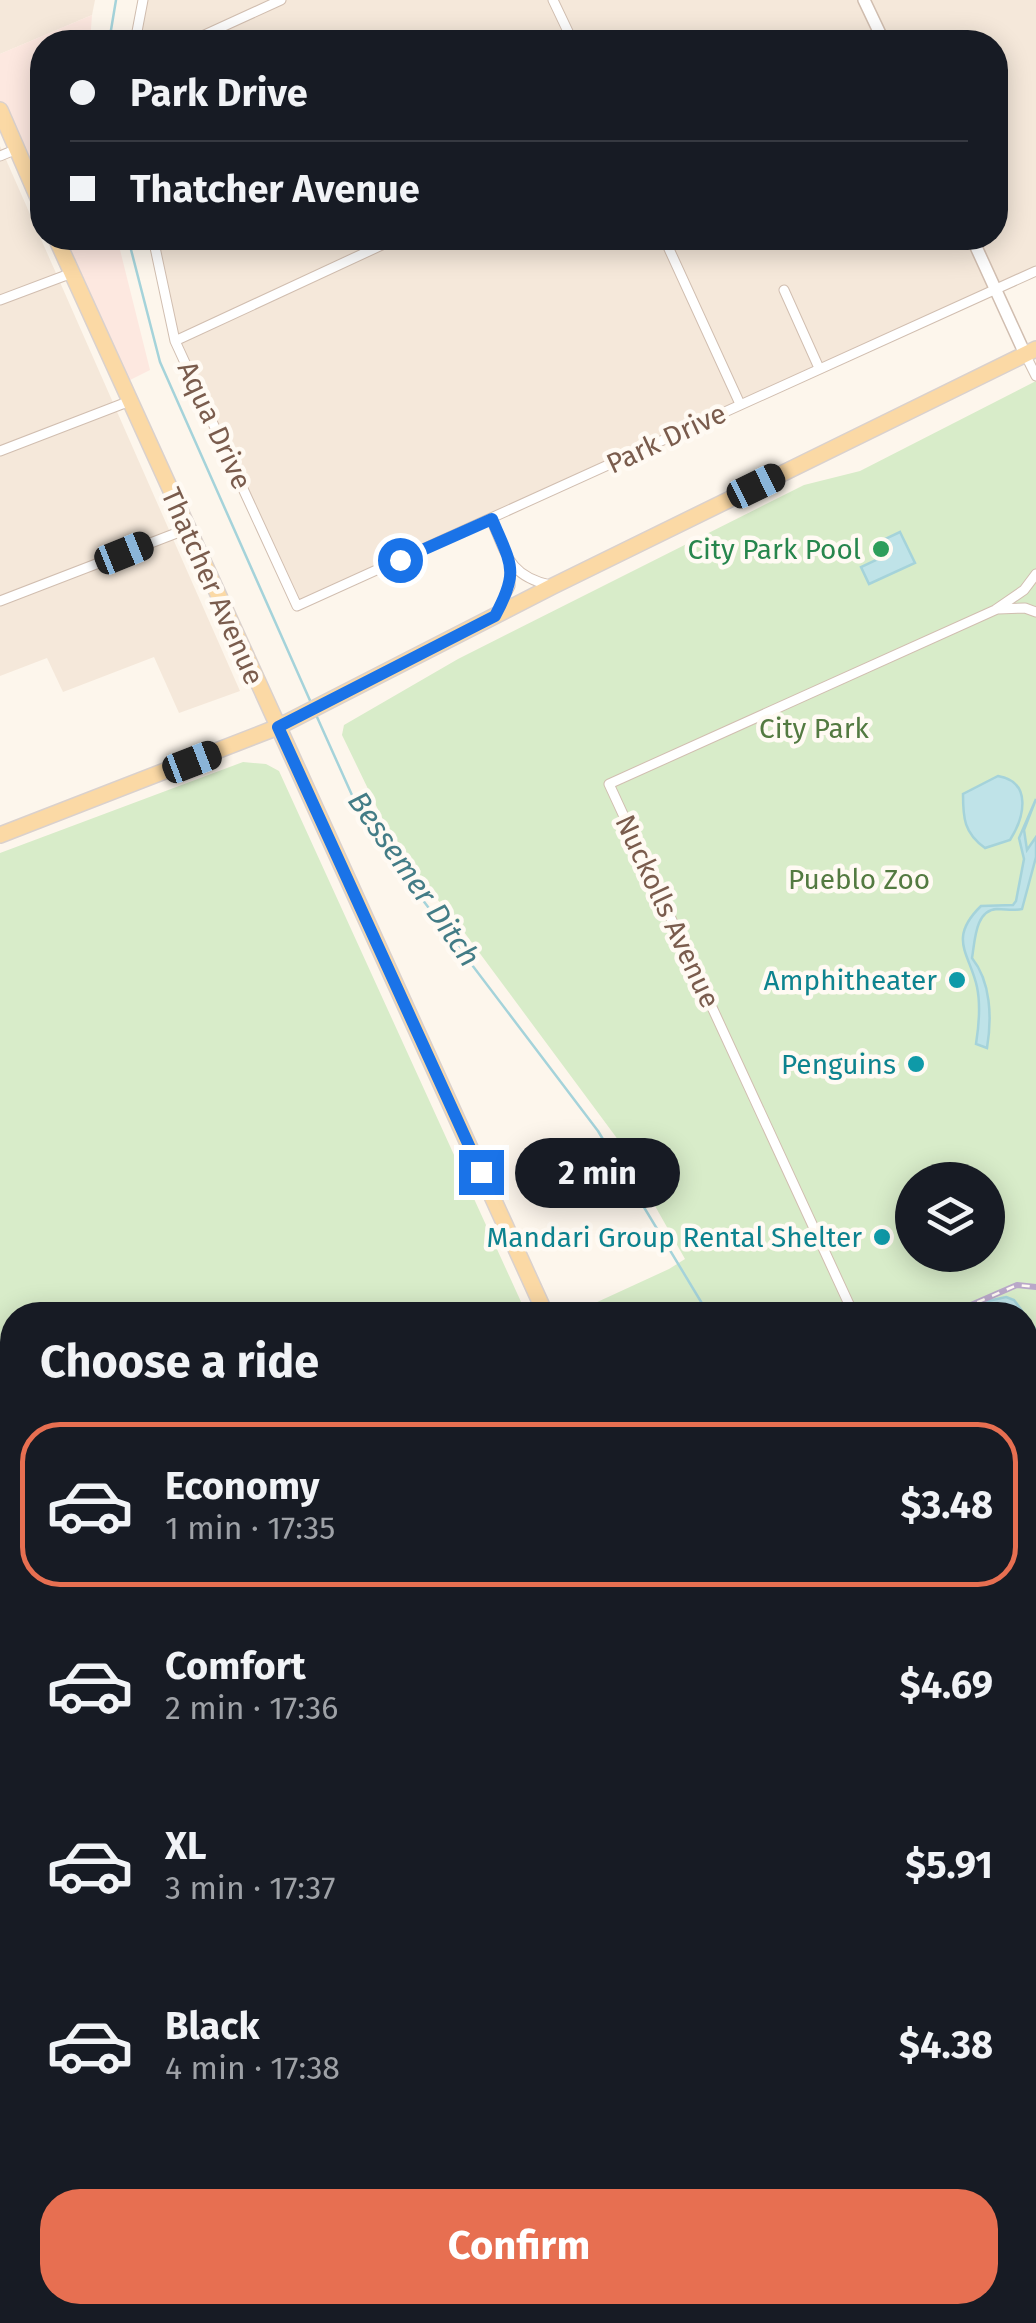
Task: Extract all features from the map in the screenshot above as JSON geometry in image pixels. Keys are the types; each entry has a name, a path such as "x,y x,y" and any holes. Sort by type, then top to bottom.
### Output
{"main road":[{"path":"0,110 30,180"},
{"name":"Thatcher Avenue","path":"61,250 540,1302"},
{"path":"0,836 304,715 553,586 1031,352"}],"street":[{"path":"137,30 143,0"},
{"path":"216,30 282,0"},
{"path":"553,0 567,30"},
{"path":"864,0 878,30"},
{"path":"0,156 17,150"},
{"name":"Aqua Drive","path":"155,250 174,341 298,606"},
{"path":"174,341 371,250"},
{"path":"669,250 740,404"},
{"path":"978,250 1031,352 1036,376"},
{"name":"Park Drive","path":"298,606 1036,271"},
{"path":"0,300 72,273"},
{"path":"784,290 819,368"},
{"path":"0,451 130,401"},
{"path":"492,519 510,561 522,576 553,586"},
{"path":"0,601 186,528"},
{"path":"495,616 510,586 510,561"},
{"path":"996,610 1024,590 1036,574"},
{"path":"996,610 1015,607 1036,612"},
{"name":"Nuckolls Avenue","path":"848,1302 609,784 996,610"}],"shaded area":[{"path":"0,0 95,0 92,15 57,30 30,30 30,41 0,54"},
{"path":"143,0 1036,0 1036,271 297,606 175,341 156,250 1008,250 1008,30 137,30"},
{"path":"92,15 91,30 57,30"},
{"path":"30,41 30,179 0,110 0,54"},
{"path":"0,146 30,214 30,250 46,250 240,691 179,713 154,657 63,692 47,658 0,676"},
{"path":"61,250 120,250 150,370 122,384"}],"green space":[{"name":"City Park","path":"1036,381 1036,1302 597,1302 685,1259 616,1137 464,932 398,851 342,735 344,725 458,659 804,485 860,471"},
{"path":"243,762 266,764 279,771 521,1302 0,1302 0,853"}],"water":[{"name":"City Park Pool","path":"900,532 915,563 869,584 861,567 891,553 885,539"},
{"path":"998,776 1017,785 1022,812 1010,840 985,848 966,824 963,794"},
{"path":"1036,799 1024,830 1027,850 1036,837 1036,857 1022,909 990,911 980,920 975,935 972,958 983,978 988,1001 987,1048 976,1044 978,994 963,937 981,906 1013,905 1016,901 1024,859 1019,838"},
{"path":"1006,1297 1015,1302 987,1302"}],"waterway":[{"name":"Bessemer Ditch","path":"111,30 116,0"},
{"name":"Bessemer Ditch","path":"131,250 160,362 312,705"},
{"name":"Bessemer Ditch","path":"317,717 360,813 381,845 598,1131 701,1302"}],"railway":[{"path":"978,1302 1017,1285 1036,1287"}],"place":[{"name":"City Park Pool","path":"881,549"},
{"name":"Amphitheater","path":"957,980"},
{"name":"Penguins","path":"916,1064"},
{"name":"Mandari Group Rental Shelter","path":"882,1237"}],"route":[{"path":"400,560 492,519 510,561 510,586 495,616 278,727 481,1172"}],"park label":[{"name":"Pueblo Zoo","path":"859,879"}]}
